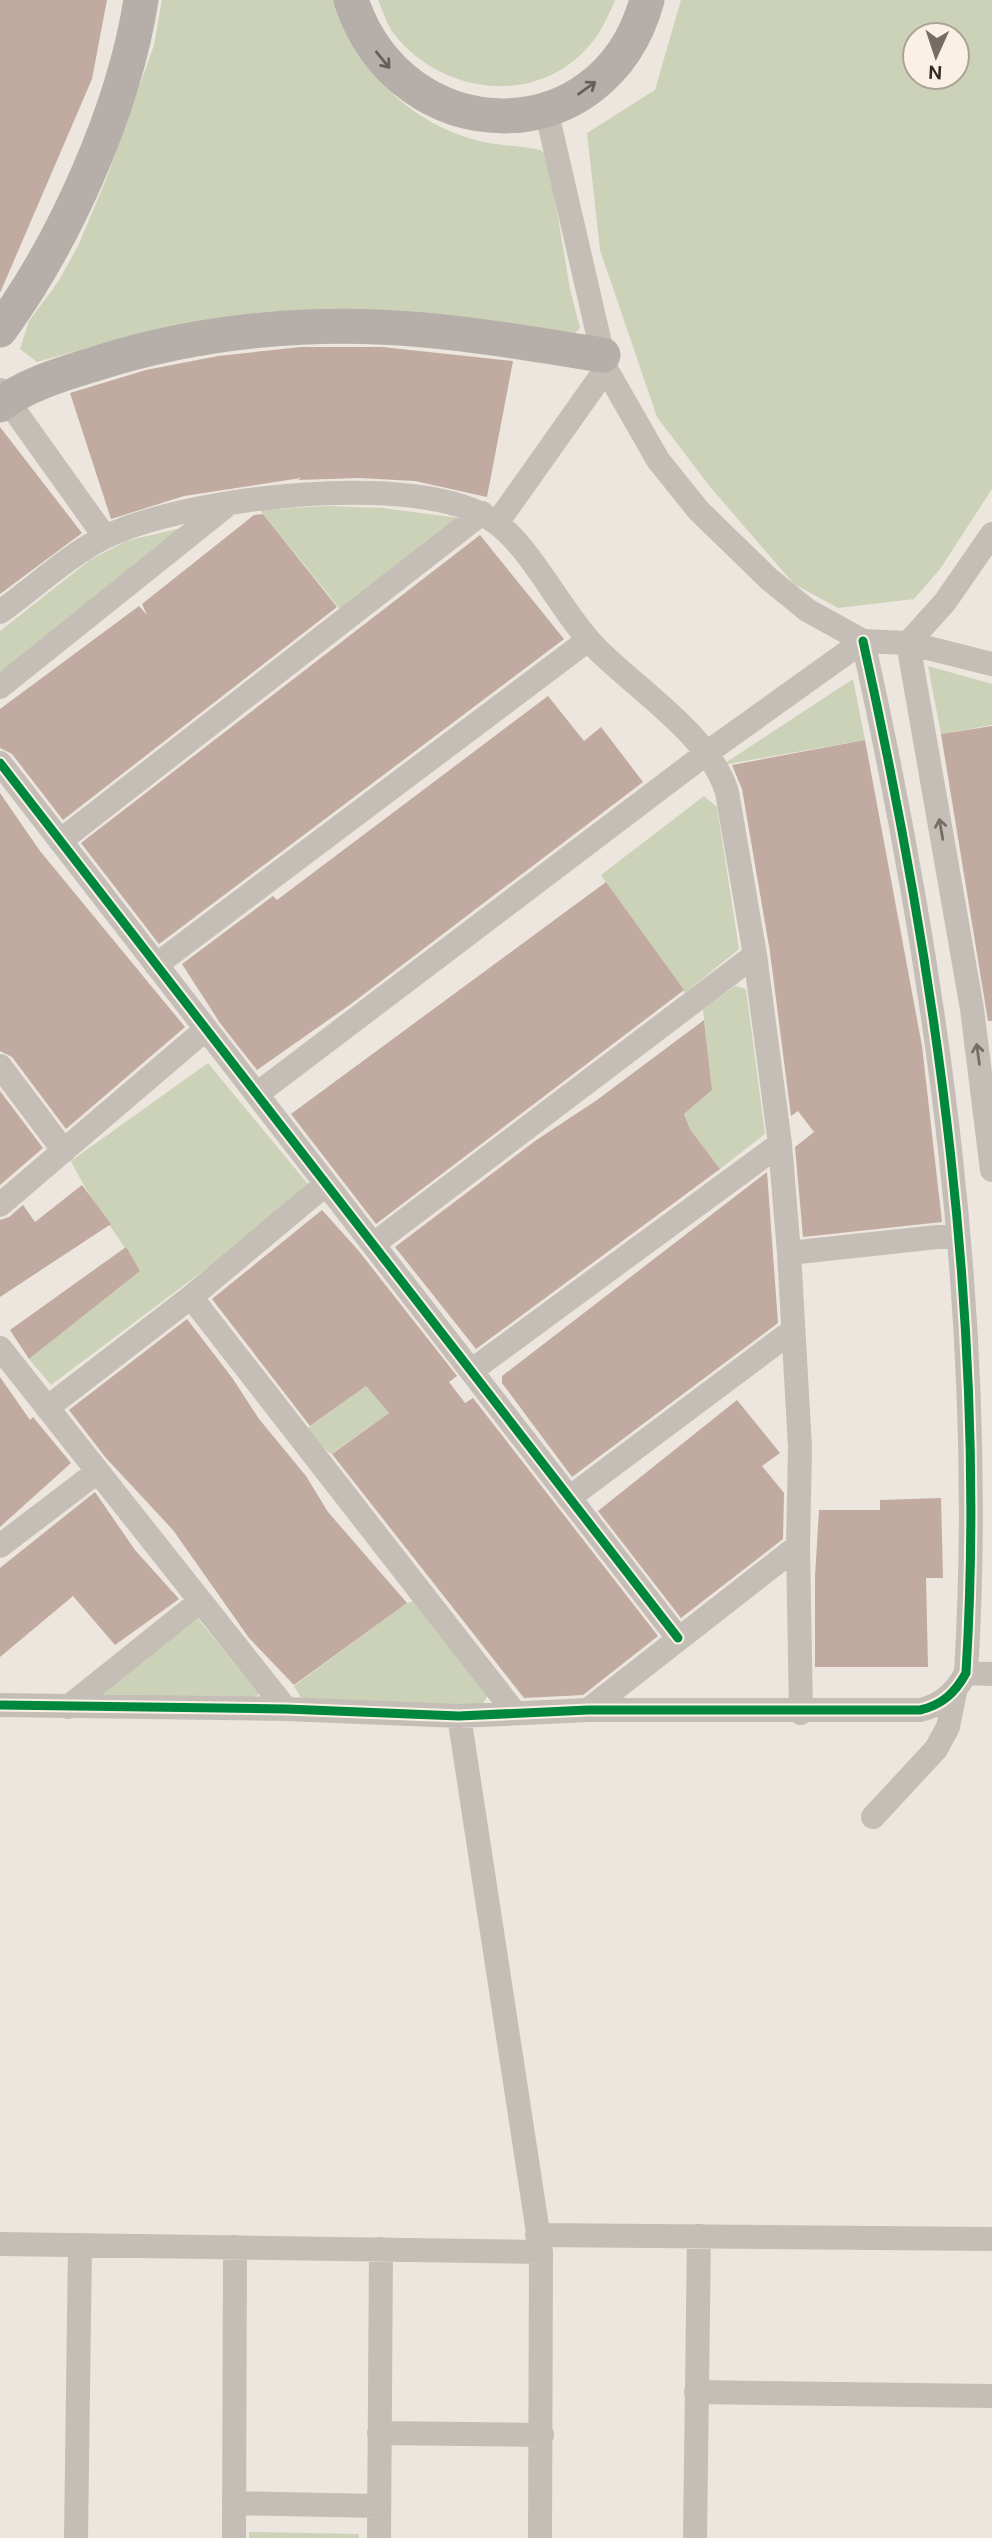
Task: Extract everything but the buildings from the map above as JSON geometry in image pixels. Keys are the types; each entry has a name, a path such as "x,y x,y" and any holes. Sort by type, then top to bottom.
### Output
{"street":[{"path":"0,330 18,305 77,198 121,85 141,0"},
{"path":"352,0 365,35 378,54 390,69 423,95 449,107 475,114 512,116 546,109 588,88 613,66 631,42 648,0"},
{"path":"546,109 605,362 659,460 699,511 769,579 807,610 863,641 908,643 992,664"},
{"path":"105,537 2,398 66,373 115,358 178,343 269,330 334,327 425,330 605,362"},
{"path":"60,841 490,518 605,362"},
{"path":"0,612 105,537 163,518 229,503 351,492 384,493 439,501 490,518 513,538 589,640 708,752 723,777 727,792 755,955 780,1144 800,1447 798,1546 801,1713"},
{"path":"0,687 229,503"},
{"path":"908,643 945,602 992,534"},
{"path":"156,965 589,640"},
{"path":"257,1094 708,752 863,641"},
{"path":"863,641 898,802 929,988 949,1136 972,1451 972,1525 961,1683 948,1727 936,1749 873,1817"},
{"path":"908,643 963,950 992,1170"},
{"path":"0,763 326,1184 375,1243 678,1638"},
{"path":"375,1243 755,955"},
{"path":"0,1205 206,1029"},
{"path":"0,1066 64,1151"},
{"path":"949,1136 988,1129"},
{"path":"471,1371 780,1144"},
{"path":"47,1408 191,1297 326,1184"},
{"path":"789,1253 956,1235"},
{"path":"191,1297 515,1713"},
{"path":"569,1498 792,1331"},
{"path":"0,1348 286,1709"},
{"path":"0,1546 97,1472"},
{"path":"588,1710 798,1546"},
{"path":"68,1707 199,1602"},
{"path":"0,1705 286,1709 459,1716 588,1710 801,1713 920,1710 933,1707 961,1683 992,1674"},
{"path":"459,1716 539,2243 540,2538"},
{"path":"695,2538 699,2236"},
{"path":"0,2244 381,2249 699,2236 992,2239"},
{"path":"76,2538 80,2245"},
{"path":"233,2538 235,2247"},
{"path":"379,2538 381,2249"},
{"path":"695,2392 992,2396"},
{"path":"379,2433 541,2435"},
{"path":"234,2503 379,2506"}],"green space":[{"path":"162,0 344,0 358,47 371,69 406,105 449,131 472,139 541,150 548,158 570,289 580,328 569,339 98,345 37,362 20,349 29,321 58,282 78,246 107,177 154,45"},
{"path":"378,0 615,0 600,31 577,58 555,73 531,82 506,86 481,85 433,68 412,53 394,34"},
{"path":"681,0 992,0 992,489 940,569 914,599 838,608 794,584 711,488 657,417 600,250 587,133 655,90"},
{"path":"328,506 382,508 460,518 340,609 260,510"},
{"path":"194,525 0,687 0,631 90,560 126,541"},
{"path":"928,666 992,684 992,725 941,734"},
{"path":"853,679 865,740 722,765"},
{"path":"704,796 717,807 739,949 685,993 601,875"},
{"path":"735,986 746,989 765,1134 720,1169 690,1129 684,1114 712,1090 703,1009"},
{"path":"208,1063 312,1189 51,1385 29,1359 140,1271 71,1161"},
{"path":"366,1386 389,1413 331,1454 304,1431"},
{"path":"417,1600 488,1695 481,1707 303,1701 294,1686 407,1603"},
{"path":"195,1615 259,1694 249,1705 103,1703 101,1684"},
{"path":"249,2532 359,2534 359,2538 249,2538"}],"cycle path":[{"path":"0,1705 286,1709 459,1716 588,1710 920,1710 941,1701 957,1687 966,1673 971,1543 969,1413 962,1284 934,1025 914,896 863,641"},
{"path":"0,763 678,1638"}]}
